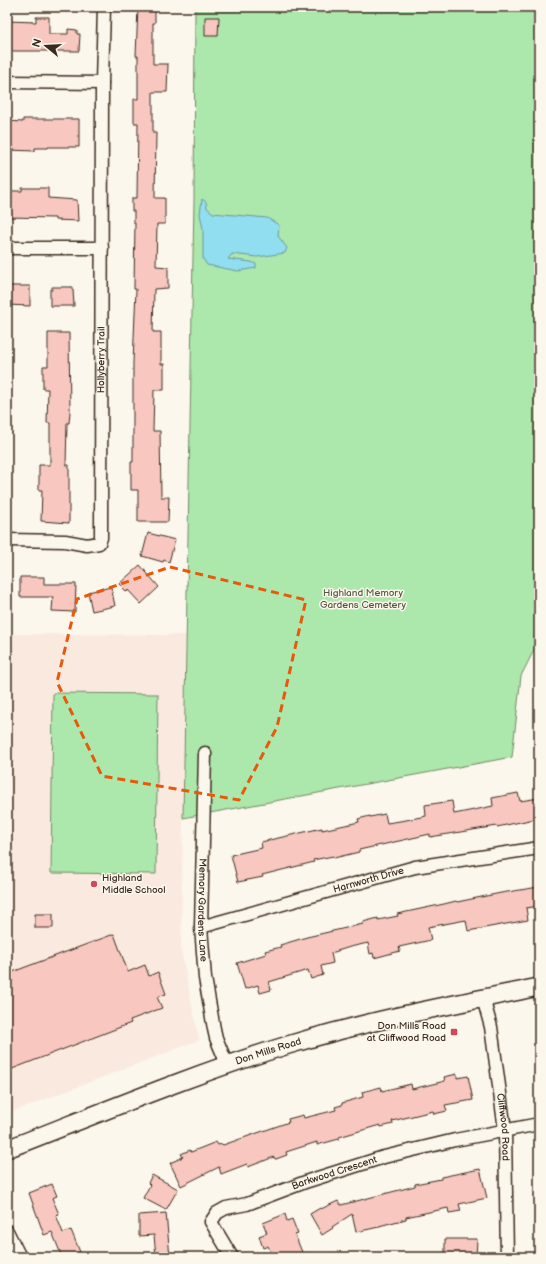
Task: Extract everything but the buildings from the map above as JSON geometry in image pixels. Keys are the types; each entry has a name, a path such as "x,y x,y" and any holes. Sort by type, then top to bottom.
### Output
{"main road":[{"name":"Don Mills Road","path":"7,1149 227,1064 289,1044 382,1020 483,998 539,988"}],"street":[{"name":"Hollyberry Trail","path":"7,540 65,541 87,545 99,543 101,538 102,83 104,7"},
{"path":"7,82 102,83"},
{"path":"7,248 102,248"},
{"name":"Memory Gardens Lane","path":"205,753 201,927 205,978 215,1034 227,1064"},
{"name":"Harnworth Drive","path":"201,927 414,867 539,848"},
{"name":"Cliffwood Road","path":"483,998 490,1027 505,1130 507,1257"},
{"path":"505,1130 539,1124"},
{"name":"Barkwood Crescent","path":"232,1257 212,1222 217,1213 226,1208 247,1204 308,1181 384,1157 418,1148 505,1130"},
{"path":"7,1231 20,1257"}],"highlighted area":[{"path":"170,567 306,600 277,727 239,800 102,776 57,682 77,599"}],"shaded area":[{"name":"Highland Middle School","path":"7,634 186,635 181,950 199,1040 7,1114"}],"green space":[{"name":"Highland Memory Gardens Cemetery","path":"195,7 539,7 539,640 521,676 512,757 183,818 194,200"},
{"path":"53,693 158,694 156,874 51,873"}],"water":[{"path":"202,199 206,202 207,208 213,213 267,218 279,225 278,236 287,248 285,253 257,257 232,254 228,259 256,264 256,268 238,271 207,265 203,259 203,229 200,214"}],"place":[{"name":"Highland Middle School","path":"94,884"},
{"name":"Don Mills Road at Cliffwood Road","path":"454,1032"}]}
